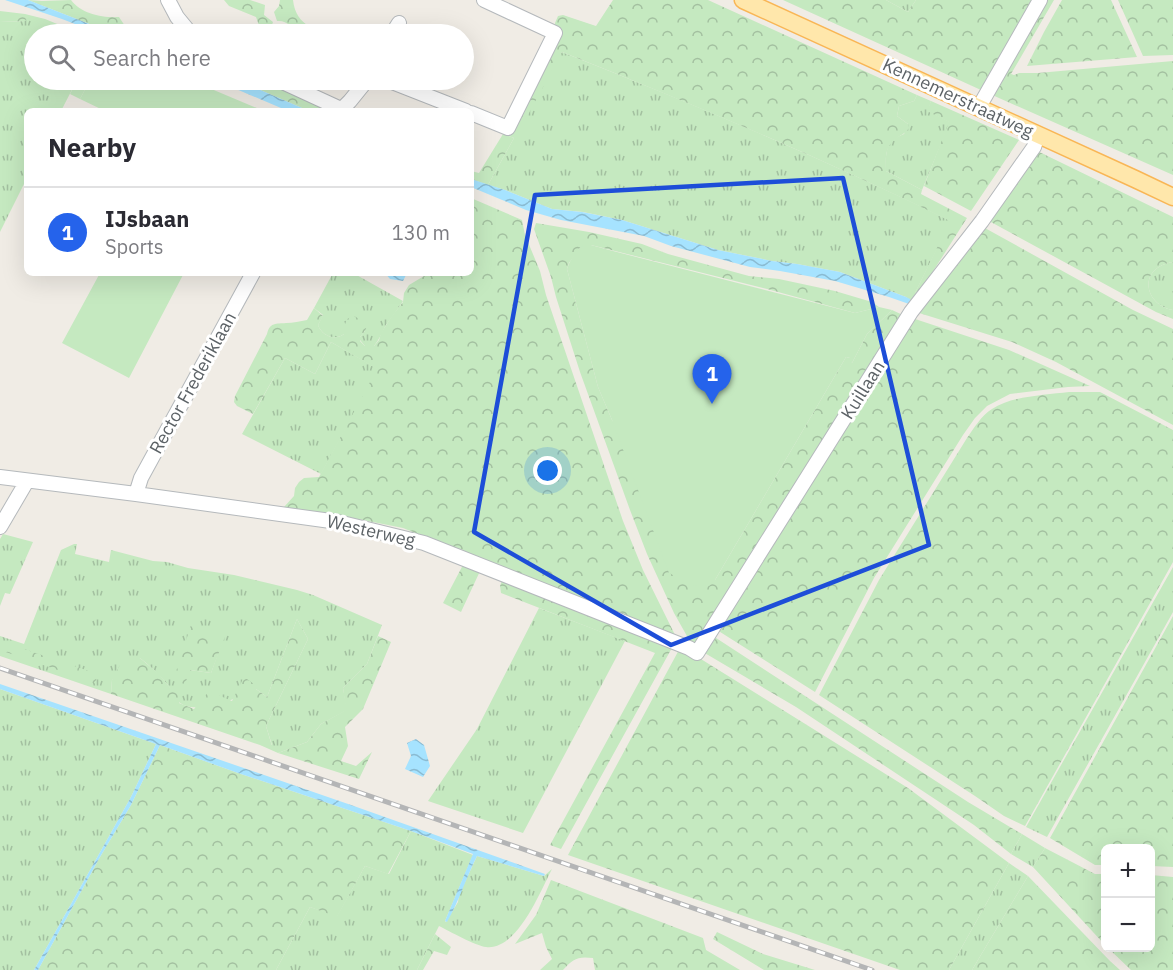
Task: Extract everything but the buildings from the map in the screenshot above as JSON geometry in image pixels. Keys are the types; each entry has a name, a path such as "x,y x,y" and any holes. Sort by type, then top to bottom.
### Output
{"main road":[{"name":"Kennemerstraatweg","path":"743,0 979,107 1036,141 1135,179 1173,197"}],"street":[{"path":"168,0 183,24"},
{"path":"474,114 508,128 555,33 484,0"},
{"path":"979,107 1040,0"},
{"path":"299,90 336,108"},
{"path":"342,108 359,90"},
{"path":"412,90 458,108"},
{"name":"Kuillaan","path":"697,653 911,312 982,221 1036,141"},
{"name":"Rector Frederiklaan","path":"136,494 141,478 251,276"},
{"name":"Westerweg","path":"0,477 338,522 424,543 697,653"},
{"path":"0,527 27,481"}],"highlighted area":[{"path":"843,178 929,545 671,645 474,532 535,195"}],"green space":[{"path":"28,0 71,0 80,9 106,17 119,17 124,24 89,24"},
{"path":"224,0 250,0 265,5 264,15 273,22 272,24 258,24 256,17 229,6"},
{"path":"280,0 293,0 295,9 306,24 287,24 277,21 274,12"},
{"path":"613,0 708,0 917,95 914,101 899,106 897,116 908,124 909,128 890,145 886,157 886,171 922,190 921,194 967,218 916,298 915,293 950,221 855,176 709,112 562,52 522,126 516,130 511,129 558,16 563,15 596,26"},
{"path":"783,0 886,0 908,12 916,0 1033,0 981,90"},
{"path":"886,0 916,0 908,12"},
{"path":"1044,0 1054,0 1011,74 1173,61 1173,175 990,94"},
{"path":"1062,0 1111,0 1137,57 1027,66"},
{"path":"1118,0 1173,0 1173,55 1143,56"},
{"path":"0,11 25,14 26,21 0,22"},
{"path":"25,14 57,24 24,24 24,90 72,90 63,108 24,108 24,184 0,232 0,22 25,21"},
{"path":"562,52 758,133 951,221 915,293 916,298 911,302 906,297 840,272 718,250 622,220 583,212 552,209 488,185 514,138 503,134"},
{"path":"72,90 85,90 80,99 70,94"},
{"path":"85,90 214,90 257,108 99,108 80,99"},
{"path":"260,90 290,90 328,108 302,108"},
{"path":"917,95 931,101 928,111 950,122 922,190 886,171 886,154 890,144 904,134 908,124 897,116 899,106 914,101"},
{"path":"931,101 1019,140 971,211 924,186 949,122 927,111"},
{"path":"503,134 514,138 488,185 474,180 474,172 479,173"},
{"path":"1027,146 1173,217 1173,262 1154,271 1149,286 1156,301 1163,307 1173,310 1173,319 1156,312 978,215"},
{"path":"474,199 522,220 525,235 540,271 546,295 623,521 643,570 676,637 403,528 284,507 294,496 299,482 304,478 319,477 377,369 331,342 315,374 285,358 253,414 237,406 234,402 235,396 268,330 276,324 307,320 314,308 323,316 318,325 326,335 337,337 344,334 347,319 354,316 367,326 360,341 365,346 374,346 403,302 404,293 409,285 424,276 474,276"},
{"path":"974,222 1133,310 1173,329 1173,425 1056,362 1012,342 916,312"},
{"path":"536,223 642,244 668,254 749,276 779,279 835,291 872,302 879,307 855,313 591,245 580,248 569,263 567,269 598,387 612,420 715,580 846,357 850,358 852,363 867,334 892,310 905,316 696,648 674,613 630,510 580,372 534,229"},
{"path":"584,245 855,313 879,307 892,310 867,334 852,363 849,361 850,358 846,357 715,580 709,586 693,585 669,573 598,387 567,269 578,250"},
{"path":"1173,262 1173,310 1163,307 1156,301 1149,286 1154,271"},
{"path":"98,276 182,276 129,378 62,343"},
{"path":"331,276 358,276 403,301 374,346 365,346 360,340 365,331 344,327 344,334 340,336 326,335 318,325 323,315 314,308"},
{"path":"912,318 1009,350 1090,386 1010,394 987,406 975,418 874,578 815,692 717,630"},
{"path":"331,342 378,369 321,474 242,434 285,358 315,374"},
{"path":"1069,392 1100,392 1173,430 1173,562 1025,826 1004,816 819,695 879,580 981,419 992,409 1009,401"},
{"path":"3,534 33,542 10,594 5,593 0,606 0,539"},
{"path":"77,544 75,554 109,562 111,550 153,561 234,575 313,595 382,625 367,664 343,688 347,710 321,724 307,742 278,753 260,745 272,745 266,726 308,639 297,619 267,697 256,689 229,701 207,707 197,708 180,703 164,680 140,658 112,680 111,694 0,656 0,636 24,644 61,550","holes":["225,634 211,673 190,670"]},
{"path":"464,563 481,569 461,612 443,603"},
{"path":"1173,567 1173,612 1047,837 1026,827"},
{"path":"503,578 673,646 561,849 550,845 655,653 501,593 500,586"},
{"path":"539,608 625,641 523,833 428,801 477,729"},
{"path":"1173,616 1173,867 1155,866 1155,844 1101,844 1101,865 1095,865 1050,838"},
{"path":"297,619 308,639 266,726 272,746 260,745 111,694 112,680 123,659 140,658 159,674 171,689 182,692 179,703 194,709 209,691 232,701 244,677 267,697"},
{"path":"191,625 226,634 211,673 190,670 185,684 173,681"},
{"path":"378,636 391,642 363,709 345,727 348,746 341,761 356,766 372,752 359,779 278,753 307,742 321,724 346,710 343,688 367,664"},
{"path":"713,636 968,802 1022,834 1011,854 974,825 796,707 703,652"},
{"path":"0,641 98,674 95,683 0,650"},
{"path":"680,648 908,788 1009,863 949,970 900,970 568,855"},
{"path":"0,689 156,744 131,797 34,970 0,970"},
{"path":"160,745 411,831 388,874 365,866 337,917 310,907 276,970 38,970 131,805"},
{"path":"411,831 473,855 446,922 458,902 477,856 544,876 552,869 526,918 508,940 497,946 482,946 439,926 417,970 276,970 310,907 337,916 365,866 389,874"},
{"path":"1022,834 1045,848 1033,867 1011,854"},
{"path":"1045,848 1095,874 1101,874 1101,941 1033,867"},
{"path":"1009,863 1028,876 972,970 949,970"},
{"path":"1155,875 1173,877 1173,970 1131,970 1112,952 1155,952"},
{"path":"1028,876 1120,970 972,970"},
{"path":"551,880 703,938 706,950 740,970 595,970 593,958 583,957 573,961 563,970 540,970 552,959 542,933 515,944 536,915"},
{"path":"717,932 763,954 815,970 764,970 713,939"},
{"path":"435,934 451,947 447,955 434,951 423,970 417,970"}],"water":[{"path":"5,0 28,0 89,24 75,24"},
{"path":"239,90 260,90 302,108 281,108"},
{"path":"474,180 552,209 622,220 718,250 840,272 906,297 911,302 909,304 835,281 750,267 671,246 644,236 561,220 526,210 474,188"},
{"path":"388,276 406,276 403,281 390,279"},
{"path":"0,684 545,874 544,876 477,856 447,922 445,921 473,854 160,745 131,805 38,970 34,970 131,797 156,744 0,689"},
{"path":"416,739 424,745 430,766 423,777 405,769 411,756 407,743"}],"railway":[{"path":"0,668 872,970"}],"place":[{"name":"IJsbaan","path":"712,404"}]}
